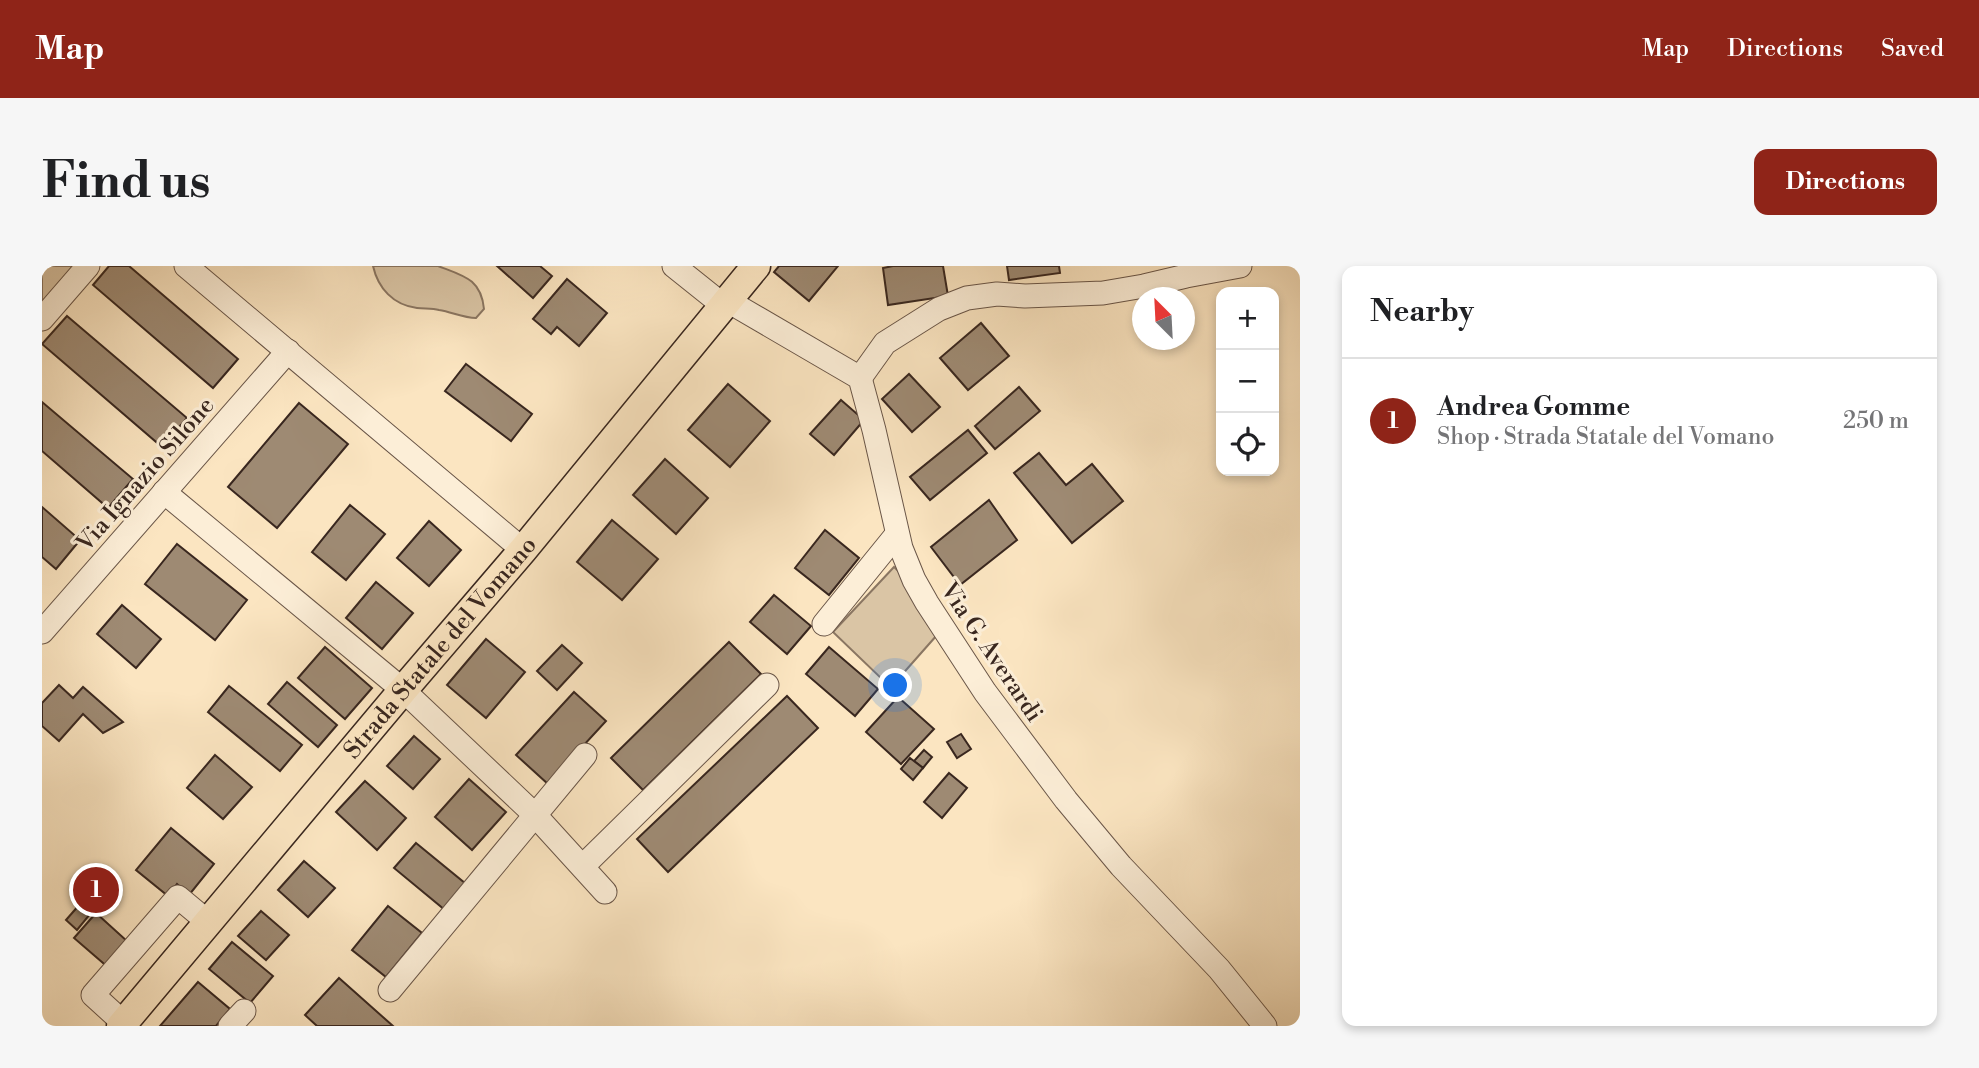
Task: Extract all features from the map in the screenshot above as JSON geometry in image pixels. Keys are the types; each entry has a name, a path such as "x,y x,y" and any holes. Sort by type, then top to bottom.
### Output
{"main road":[{"name":"Strada Statale del Vomano","path":"124,1025 523,550 756,266"}],"street":[{"path":"42,318 88,266"},
{"path":"186,266 523,550"},
{"path":"674,266 726,303 860,378 885,343 939,309 967,298 997,294 1025,296 1103,293 1240,266"},
{"name":"Via Ignazio Silone","path":"42,632 288,351"},
{"name":"Via G. Averardi","path":"860,378 897,534 906,564 922,596 1024,746 1099,840 1219,969 1265,1026"},
{"path":"164,492 403,690 534,814 605,892"},
{"path":"824,624 897,534"},
{"path":"583,866 767,685"},
{"path":"390,990 584,755"},
{"path":"124,1025 93,995 178,898 208,922"}],"shaded area":[{"path":"42,266 76,266 42,305"},
{"path":"373,266 438,266 470,280 479,291 484,309 476,318 471,318 436,309 408,306 388,294"},
{"path":"894,567 909,581 937,635 899,678 885,682 833,632"}],"building":[{"path":"109,266 129,266 238,359 213,388 93,285"},
{"path":"497,266 540,266 552,276 533,298"},
{"path":"779,266 838,266 809,301 774,272"},
{"path":"943,266 948,296 888,305 883,268"},
{"path":"1007,266 1059,266 1060,273 1009,280"},
{"path":"567,279 607,313 579,346 557,327 551,334 533,319"},
{"path":"67,316 187,418 162,447 42,344"},
{"path":"981,323 1009,356 968,390 940,358"},
{"path":"466,364 532,414 511,441 445,391"},
{"path":"909,374 940,407 912,432 882,399"},
{"path":"728,384 770,421 730,467 688,430"},
{"path":"1019,387 1040,411 995,449 975,426"},
{"path":"841,400 864,420 834,455 810,434"},
{"path":"42,402 133,479 108,508 42,451"},
{"path":"299,403 348,444 277,528 228,487"},
{"path":"968,430 987,453 930,500 910,477"},
{"path":"1039,453 1066,485 1092,464 1123,501 1072,543 1014,473"},
{"path":"665,459 708,498 676,534 633,495"},
{"path":"989,500 1017,540 960,585 931,547"},
{"path":"350,505 385,534 346,580 312,552"},
{"path":"42,507 80,540 56,569 42,557"},
{"path":"612,520 658,559 622,600 577,562"},
{"path":"429,521 461,550 429,586 397,558"},
{"path":"825,530 859,558 829,595 795,568"},
{"path":"177,544 247,600 215,640 145,584"},
{"path":"376,582 413,613 382,649 346,618"},
{"path":"774,595 811,626 787,654 750,622"},
{"path":"122,605 161,639 136,668 97,634"},
{"path":"486,639 525,672 486,718 447,685"},
{"path":"729,642 761,674 643,790 611,758"},
{"path":"562,645 582,663 557,690 537,671"},
{"path":"325,647 372,688 345,719 298,678"},
{"path":"829,647 878,689 855,716 806,674"},
{"path":"287,682 337,725 318,747 268,704"},
{"path":"59,685 73,698 83,687 123,722 103,733 83,714 59,741 42,726 42,703"},
{"path":"229,686 302,745 280,771 208,712"},
{"path":"574,692 606,721 548,784 516,755"},
{"path":"787,696 818,728 668,872 637,839"},
{"path":"898,697 934,729 901,764 866,732"},
{"path":"961,734 971,749 957,758 947,742"},
{"path":"414,736 440,759 413,789 387,766"},
{"path":"924,750 932,757 923,768 914,761"},
{"path":"215,755 252,787 223,819 187,788"},
{"path":"910,758 923,768 913,780 901,769"},
{"path":"949,773 967,788 942,818 924,802"},
{"path":"469,779 506,812 472,850 435,817"},
{"path":"365,781 406,818 377,850 336,812"},
{"path":"171,828 214,864 189,895 177,884 168,896 136,870"},
{"path":"416,843 466,884 445,910 394,868"},
{"path":"304,861 335,888 308,917 278,890"},
{"path":"97,870 116,886 95,911 76,895"},
{"path":"80,904 91,913 77,930 66,920"},
{"path":"388,906 422,933 386,977 352,950"},
{"path":"261,911 289,935 266,960 238,936"},
{"path":"96,913 138,951 117,975 74,938"},
{"path":"232,942 273,976 250,1003 209,969"},
{"path":"339,978 393,1026 317,1026 305,1015"},
{"path":"198,982 230,1009 216,1026 160,1026"}],"place":[{"name":"Andrea Gomme","path":"96,890"}]}
